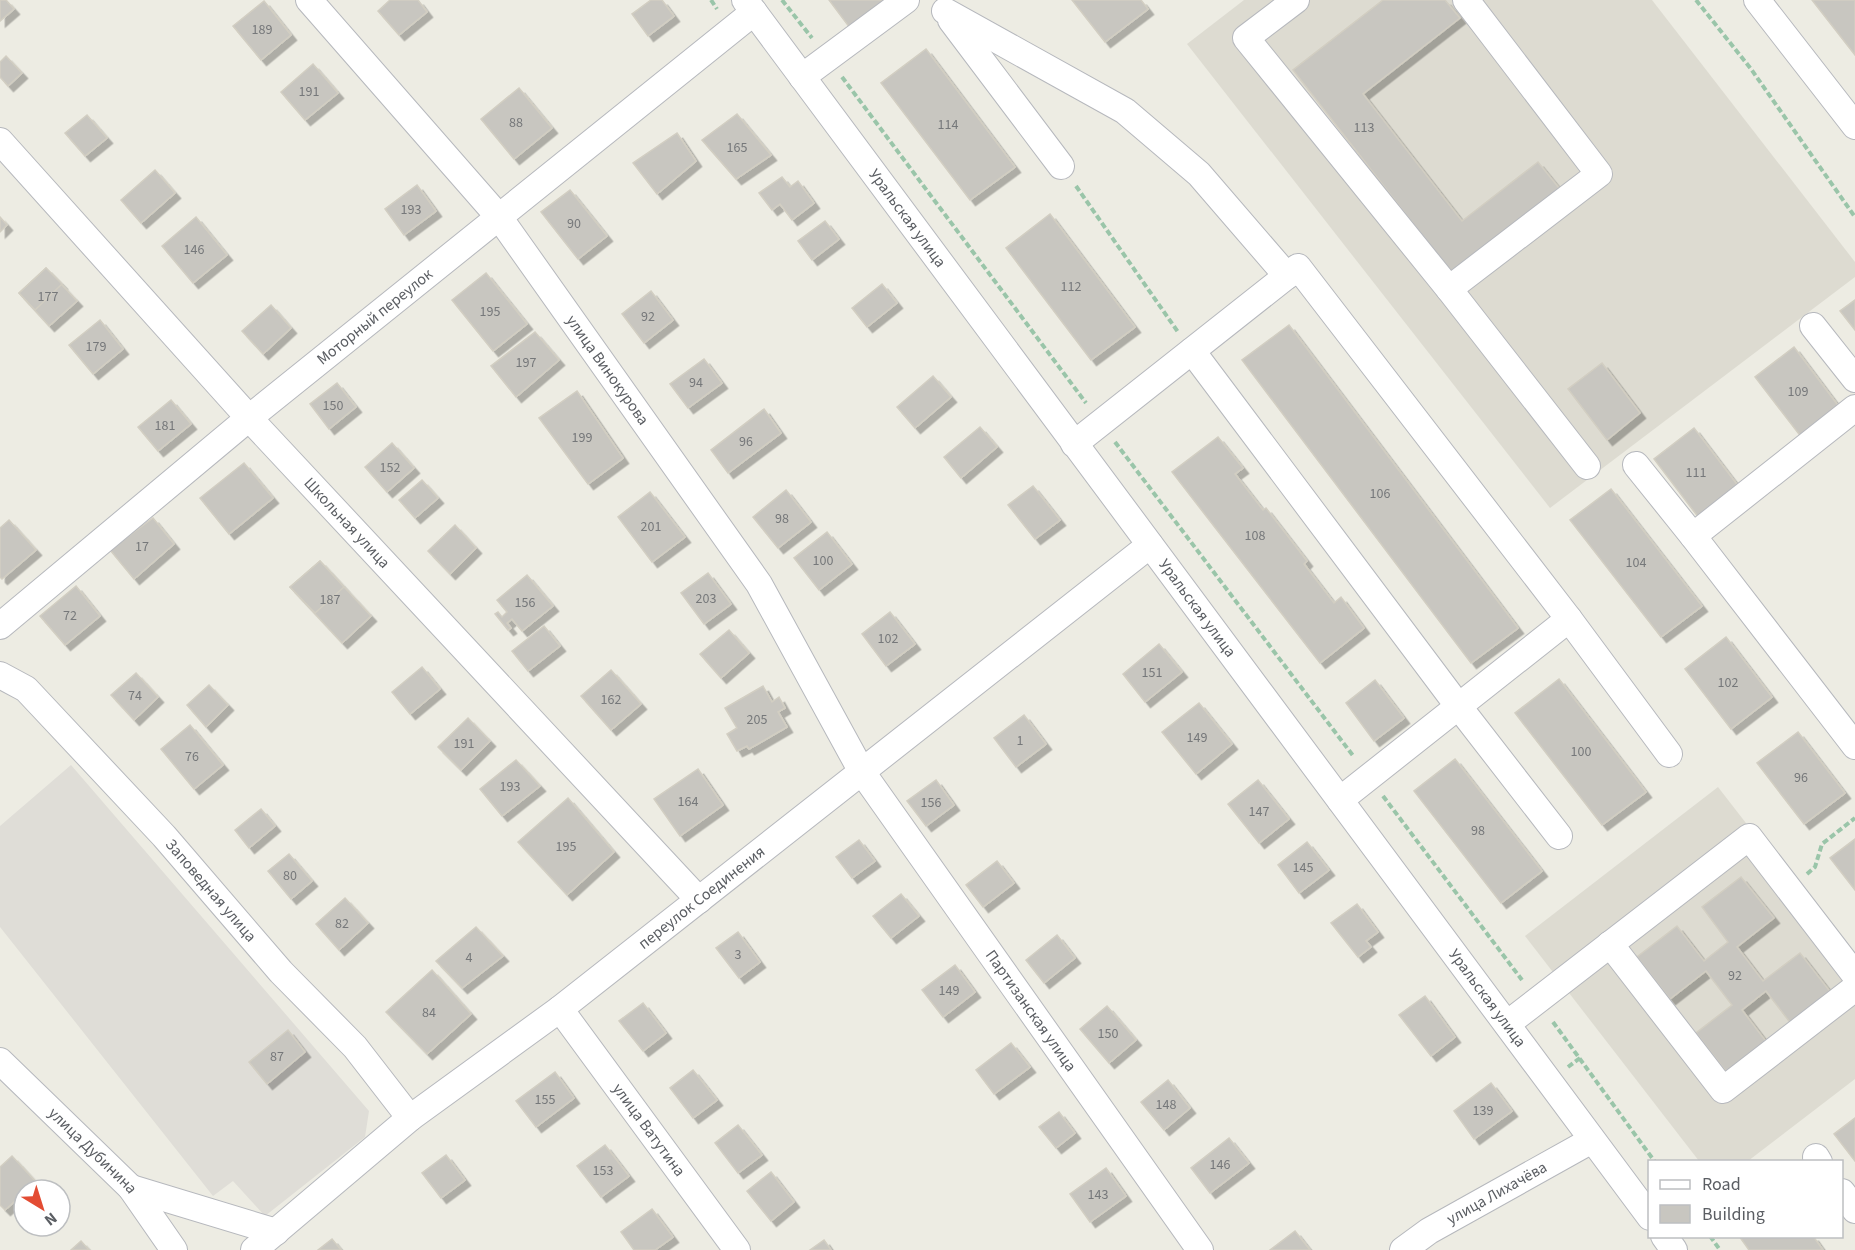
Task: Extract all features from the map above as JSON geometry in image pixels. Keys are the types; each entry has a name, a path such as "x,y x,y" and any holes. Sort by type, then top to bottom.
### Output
{"street":[{"name":"улица Винокурова","path":"309,0 499,217 759,584 862,772"},
{"path":"802,77 906,0"},
{"path":"1296,0 1246,38 1449,289 1587,466"},
{"path":"1449,289 1599,174 1466,0"},
{"path":"1757,0 1855,126"},
{"path":"941,5 1061,166"},
{"path":"941,5 1125,111 1199,174 1287,276"},
{"name":"Моторный переулок","path":"0,626 249,418 499,217 750,6"},
{"name":"Уральская улица","path":"750,6 1648,1214"},
{"name":"Школьная улица","path":"0,141 249,418 699,900"},
{"path":"1074,444 1298,267 1569,619 1669,754"},
{"path":"1813,326 1855,379"},
{"path":"1192,351 1459,707 1559,836"},
{"path":"1693,536 1855,408"},
{"path":"1636,465 1855,746"},
{"name":"переулок Соединения","path":"254,1250 410,1118 560,1009 1150,545"},
{"path":"1340,800 1569,619"},
{"name":"Заповедная улица","path":"0,675 26,689 164,836 281,972 355,1047 410,1118"},
{"name":"Партизанская улица","path":"862,772 1200,1250"},
{"path":"1507,1024 1749,837 1855,975"},
{"path":"1610,944 1722,1090 1855,988"},
{"name":"улица Ватутина","path":"560,1009 737,1250"},
{"name":"улица Дубинина","path":"0,1061 131,1188 174,1250"},
{"name":"улица Лихачёва","path":"1403,1250 1429,1231 1592,1140"},
{"path":"131,1188 276,1232"},
{"path":"1843,1193 1855,1210"}],"path":[{"path":"782,0 1537,1000 1654,1160"},
{"path":"1696,0 1751,69 1855,217"},
{"path":"1061,166 1192,351"},
{"path":"1801,879 1815,867 1821,844 1855,818"}],"shaded area":[{"path":"1244,0 1652,0 1855,262 1855,277 1550,508 1187,44"},
{"path":"71,765 369,1111 365,1137 265,1216 233,1181 213,1196 0,927 0,826"},
{"path":"1718,787 1855,964 1855,1079 1749,1160 1698,1160 1525,936"}],"building":[{"path":"0,0 6,0 14,9 0,21"},
{"path":"390,0 418,0 427,12 399,35 378,11"},
{"path":"651,0 662,0 674,16 648,36 632,14"},
{"path":"829,0 887,0 850,28"},
{"path":"1072,0 1141,0 1148,9 1105,42"},
{"path":"1383,0 1445,0 1460,18 1363,94 1462,221 1538,162 1563,193 1455,277 1293,70"},
{"path":"1812,0 1855,0 1855,55"},
{"path":"264,1 291,35 261,60 233,26"},
{"path":"926,49 1015,167 970,200 881,83"},
{"path":"6,56 22,73 8,86 0,77 0,62"},
{"path":"313,64 338,93 305,120 281,92"},
{"path":"519,88 552,128 514,159 481,119"},
{"path":"737,114 771,155 736,179 702,140"},
{"path":"87,115 107,138 85,156 65,133"},
{"path":"677,133 696,161 657,194 633,163"},
{"path":"155,170 175,193 141,223 121,200"},
{"path":"782,177 790,187 798,181 814,203 792,220 780,204 772,210 759,193"},
{"path":"417,185 436,211 404,235 385,209"},
{"path":"570,190 607,236 578,259 541,212"},
{"path":"1050,214 1135,327 1091,360 1006,248"},
{"path":"0,217 7,225 0,232"},
{"path":"196,217 227,255 193,283 162,246"},
{"path":"825,221 839,239 812,260 798,241"},
{"path":"46,268 77,301 49,326 19,293"},
{"path":"46,268 62,284 35,310 19,293"},
{"path":"486,273 527,324 493,351 452,300"},
{"path":"882,284 897,303 867,327 852,308"},
{"path":"651,291 673,320 644,343 622,314"},
{"path":"1855,300 1855,330 1840,311"},
{"path":"271,305 291,328 263,354 242,331"},
{"path":"100,320 123,349 93,374 69,345"},
{"path":"1289,325 1518,628 1471,663 1242,360"},
{"path":"535,332 559,360 516,397 491,366"},
{"path":"1794,347 1840,408 1802,438 1755,377"},
{"path":"704,359 722,383 688,408 670,384"},
{"path":"1602,363 1640,413 1607,440 1568,389"},
{"path":"933,376 951,397 915,428 897,407"},
{"path":"337,383 356,407 329,429 310,404"},
{"path":"577,391 623,458 588,484 539,418"},
{"path":"171,400 191,424 158,451 138,427"},
{"path":"764,409 781,433 728,473 711,450"},
{"path":"980,427 997,447 961,478 944,457"},
{"path":"1694,428 1739,487 1699,518 1654,459"},
{"path":"1218,437 1243,468 1235,474 1263,510 1266,508 1307,561 1304,564 1334,603 1341,597 1364,628 1320,663 1172,472"},
{"path":"392,443 414,468 387,492 365,467"},
{"path":"244,463 273,498 229,534 200,498"},
{"path":"422,480 438,498 415,518 399,500"},
{"path":"1033,486 1060,520 1035,539 1008,505"},
{"path":"1611,489 1702,606 1661,637 1570,520"},
{"path":"786,490 811,522 778,548 753,517"},
{"path":"650,492 685,537 652,562 618,517"},
{"path":"153,518 174,544 134,579 110,550"},
{"path":"9,520 36,550 2,579 0,577 0,528"},
{"path":"455,525 476,548 450,574 428,551"},
{"path":"827,532 852,564 819,590 794,558"},
{"path":"320,561 371,616 342,643 290,587"},
{"path":"320,561 344,587 315,613 290,587"},
{"path":"708,573 731,604 704,624 681,593"},
{"path":"527,575 553,606 522,631 512,619 507,623 511,628 508,630 495,614 498,612 502,617 507,612 497,600"},
{"path":"76,586 100,616 65,645 40,616"},
{"path":"890,612 915,644 886,666 862,634"},
{"path":"544,626 560,646 528,671 512,651"},
{"path":"729,630 749,653 721,678 700,654"},
{"path":"1726,637 1772,697 1731,729 1685,669"},
{"path":"1159,644 1182,672 1145,702 1123,674"},
{"path":"422,667 440,689 410,714 392,692"},
{"path":"611,670 641,704 611,730 581,696"},
{"path":"136,673 158,697 134,720 111,695"},
{"path":"1559,679 1646,792 1602,825 1515,713"},
{"path":"1375,680 1404,718 1374,741 1346,703"},
{"path":"209,685 228,705 206,727 187,705"},
{"path":"763,686 772,702 779,697 785,708 778,712 787,727 749,749 747,746 737,751 727,734 737,728 725,708"},
{"path":"1199,703 1232,744 1196,774 1162,732"},
{"path":"1024,715 1046,744 1016,767 994,738"},
{"path":"468,718 490,741 461,770 438,747"},
{"path":"190,725 223,765 194,789 161,749"},
{"path":"1798,732 1845,793 1804,824 1757,763"},
{"path":"1455,759 1542,871 1501,903 1414,791"},
{"path":"516,760 540,786 502,816 480,789"},
{"path":"698,769 723,805 680,836 654,799"},
{"path":"936,780 954,805 926,826 907,801"},
{"path":"1258,780 1289,819 1259,843 1228,804"},
{"path":"568,798 614,852 567,895 518,842"},
{"path":"261,809 275,826 249,848 235,830"},
{"path":"1855,839 1855,890 1830,858"},
{"path":"859,840 875,861 852,878 836,857"},
{"path":"1307,842 1329,870 1299,893 1278,865"},
{"path":"289,854 312,881 291,899 268,871"},
{"path":"997,861 1014,883 983,907 966,885"},
{"path":"1741,877 1774,918 1737,947 1763,981 1800,953 1832,994 1792,1025 1766,991 1742,1010 1768,1044 1728,1074 1696,1033 1732,1005 1706,971 1670,999 1637,957 1677,926 1704,961 1728,942 1702,907"},
{"path":"901,894 919,916 891,938 873,916"},
{"path":"345,898 368,923 339,950 316,924"},
{"path":"1357,904 1378,932 1366,941 1371,947 1358,957 1331,923"},
{"path":"476,927 503,956 462,988 436,961"},
{"path":"738,932 760,962 739,978 716,948"},
{"path":"1057,935 1075,958 1044,983 1026,960"},
{"path":"955,965 975,992 943,1017 922,990"},
{"path":"432,970 471,1014 427,1054 386,1012"},
{"path":"1425,996 1455,1037 1431,1056 1399,1015"},
{"path":"643,1003 666,1033 643,1051 619,1021"},
{"path":"1107,1006 1136,1040 1109,1063 1080,1029"},
{"path":"288,1030 305,1052 267,1084 249,1062"},
{"path":"1011,1043 1030,1067 994,1094 976,1070"},
{"path":"693,1070 717,1100 693,1118 670,1088"},
{"path":"555,1072 574,1098 536,1127 516,1101"},
{"path":"1168,1080 1190,1108 1164,1130 1141,1102"},
{"path":"1491,1083 1512,1111 1474,1139 1454,1111"},
{"path":"1059,1112 1075,1133 1056,1148 1039,1127"},
{"path":"1855,1118 1855,1161 1834,1134"},
{"path":"738,1125 762,1155 738,1173 715,1143"},
{"path":"1229,1138 1249,1163 1210,1193 1191,1168"},
{"path":"605,1145 629,1176 601,1197 577,1166"},
{"path":"446,1155 465,1180 441,1198 422,1173"},
{"path":"12,1156 32,1178 12,1178 12,1204 5,1210 0,1205 0,1167"},
{"path":"1106,1168 1126,1196 1090,1222 1070,1194"},
{"path":"771,1172 794,1202 771,1221 747,1191"},
{"path":"652,1209 673,1237 655,1250 634,1250 621,1232"},
{"path":"1295,1231 1310,1250 1270,1250"},
{"path":"1740,1238 1814,1238 1823,1250 1749,1250"},
{"path":"332,1239 341,1250 318,1250"},
{"path":"824,1240 831,1250 810,1250"},
{"path":"81,1241 89,1250 71,1250"}]}
